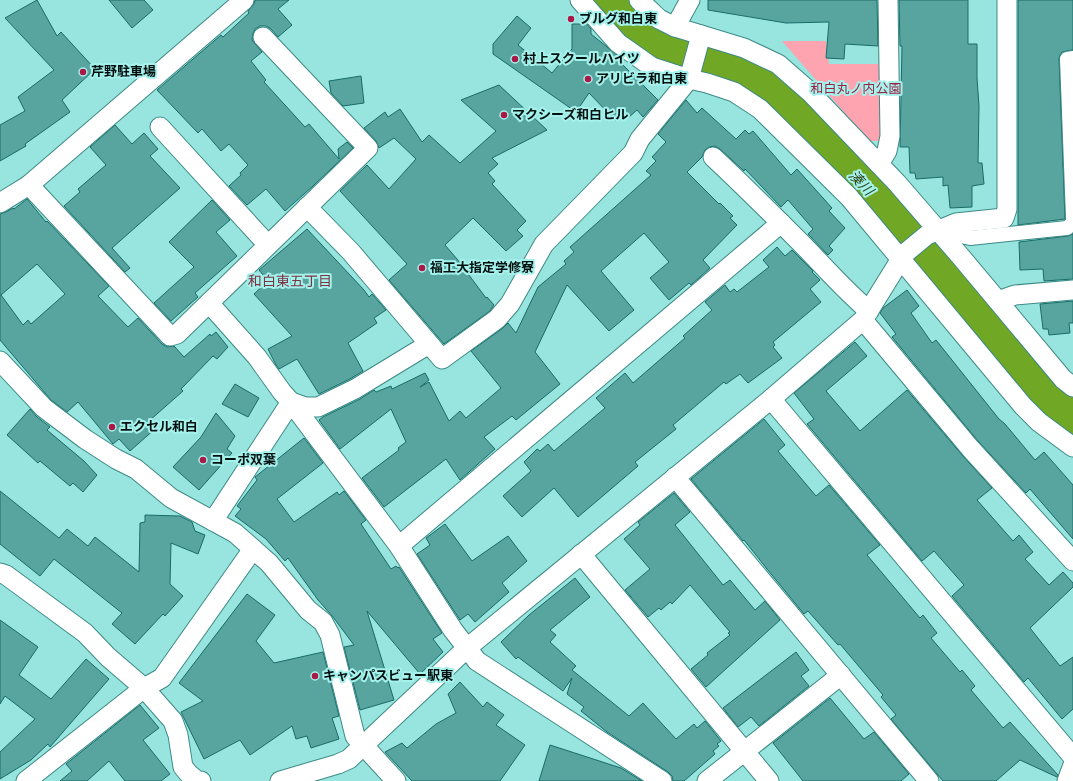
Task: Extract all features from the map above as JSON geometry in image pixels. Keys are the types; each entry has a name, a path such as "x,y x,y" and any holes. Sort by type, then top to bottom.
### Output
{"street":[{"path":"0,203 29,185 244,0"},
{"path":"580,0 618,43 652,67 734,92 760,109 832,182 849,197 1023,406 1039,422 1073,447"},
{"path":"639,0 659,19 675,27 744,48 778,64 810,92 879,164 998,301 1063,379 1073,387"},
{"path":"675,27 690,0"},
{"path":"879,164 887,151 890,136 888,0"},
{"path":"280,781 338,764 349,759 467,648 771,399 866,316 904,254 927,236 956,223 1004,218 1007,210 1007,0"},
{"path":"308,208 351,252 442,359 497,319 510,304 544,244 634,153 640,139 689,79 701,35"},
{"path":"29,185 170,336 177,334 368,148 263,37"},
{"path":"938,231 970,238 1071,223 1067,59 1073,58"},
{"path":"160,127 268,245"},
{"path":"713,157 781,223 850,295 970,448 1073,561"},
{"path":"399,546 781,223"},
{"path":"998,301 1015,295 1073,290"},
{"path":"209,303 257,357 274,382 291,402 399,546 453,630 478,661 662,781"},
{"path":"291,402 305,407 318,407 355,389 429,344"},
{"path":"0,361 44,408 85,439 116,459 136,469 171,498 235,533 269,563 308,610 323,622 330,635 355,736 396,781"},
{"path":"771,399 1073,757"},
{"path":"213,521 291,402"},
{"path":"675,477 929,781"},
{"path":"36,778 144,688 162,678 253,549"},
{"path":"581,554 770,781"},
{"path":"0,573 6,575 85,633 108,657 144,688 173,722 178,735 183,767 196,780 201,781"},
{"path":"707,781 841,676"},
{"path":"1067,781 1073,765"}],"green space":[{"name":"和白丸ノ内公園","path":"782,41 826,41 829,64 880,64 884,141 869,141"}],"building":[{"path":"37,0 57,36 61,32 95,69 62,100 70,112 25,144 26,146 0,161 0,125 25,111 18,97 54,70 5,18"},
{"path":"109,0 144,0 153,10 132,28"},
{"path":"255,0 289,0 278,9 292,25 278,37 266,26 260,26 255,29 252,40 262,52 251,61 266,80 264,82 305,127 309,124 339,159 338,149 347,142 353,148 285,211 266,189 247,205 229,186 241,175 240,173 248,165 229,144 221,151 202,129 198,133 157,90 221,35 223,37 249,13 248,11 254,4"},
{"path":"708,0 877,0 878,46 845,44 844,59 826,58 829,22 786,23 708,10"},
{"path":"899,0 968,0 968,44 977,44 979,106 978,163 982,163 984,184 972,186 972,207 950,208 948,185 943,186 943,177 916,179 915,173 910,173 909,147 900,147 902,46 900,46"},
{"path":"1018,0 1073,0 1073,50 1062,52 1059,59 1065,219 1018,225"},
{"path":"517,16 531,28 518,45 552,73 572,49 572,24 587,24 591,29 591,34 622,59 620,62 658,100 643,117 637,110 628,118 624,114 616,121 589,93 576,112 493,54 493,44"},
{"path":"361,76 364,103 343,106 331,93 329,81"},
{"path":"499,85 547,130 492,158 498,164 488,173 495,181 492,184 526,221 517,230 523,236 506,251 473,218 445,245 486,298 487,297 494,305 490,311 444,344 389,280 407,264 340,191 367,165 389,189 416,159 394,138 379,148 376,141 364,128 385,112 388,117 400,109 422,142 429,135 460,163 496,131 461,100"},
{"path":"686,100 697,113 702,108 736,139 745,130 749,134 753,131 791,175 797,169 832,208 829,211 845,228 829,246 833,250 828,255 808,234 813,229 788,200 781,207 745,169 744,171 720,149 715,146 709,147 705,150 702,157 687,172 733,216 730,218 737,225 703,260 710,268 691,285 689,283 669,300 650,278 669,262 644,233 601,271 634,310 609,331 567,285 535,352 560,384 516,420 512,416 484,437 495,449 460,480 446,459 384,507 362,478 399,450 398,448 406,442 391,409 340,449 319,420 374,390 376,392 391,386 392,389 425,373 429,380 420,387 429,382 449,421 460,411 466,418 501,388 471,351 508,323 516,333 538,287 566,264 564,261 574,252 570,247 651,175 646,171 656,161 652,157 666,142 658,134"},
{"path":"115,125 132,144 144,133 158,149 150,156 180,188 112,248 130,268 125,272 64,206 80,192 78,189 106,165 90,147"},
{"path":"27,199 46,222 47,221 109,286 98,296 128,327 138,318 162,344 167,347 174,346 184,357 210,334 211,336 216,332 228,347 217,359 213,356 181,389 183,391 149,421 156,428 130,451 119,439 113,444 78,402 67,412 51,400 0,340 0,214 13,208 14,209","holes":["37,264 65,294 31,324 28,320 23,325 1,295"]},
{"path":"212,200 230,220 216,232 237,256 195,293 198,297 171,321 154,303 194,267 169,242"},
{"path":"307,229 369,297 372,294 386,310 374,318 377,323 348,343 363,371 319,394 297,359 279,369 276,365 268,349 292,336 254,294 268,281 259,270"},
{"path":"1073,234 1073,279 1044,281 1043,269 1020,270 1019,242 1068,236"},
{"path":"777,247 785,256 792,250 813,271 812,272 820,280 810,289 821,302 773,342 775,345 773,347 782,358 748,383 740,374 726,384 724,382 673,425 676,429 635,462 638,466 578,517 554,488 522,517 503,496 531,471 524,462 537,449 540,451 548,444 554,451 605,408 596,398 625,373 633,383 685,338 683,336 712,310 705,302 725,285 730,292 734,289 737,292 769,267 763,260"},
{"path":"907,290 919,306 911,313 932,343 936,340 999,419 1005,424 1035,460 1044,452 1073,485 1073,539 1030,489 1026,493 978,441 892,337 896,334 880,313 883,308"},
{"path":"1073,301 1073,323 1069,323 1070,333 1049,335 1048,329 1043,329 1040,304"},
{"path":"855,342 867,356 826,391 860,431 907,390 992,488 977,500 1013,541 1019,535 1033,552 1025,559 1049,585 1063,572 1073,583 1073,587 1030,628 1060,666 1073,657 1073,709 1062,719 1028,678 1024,682 952,596 964,585 934,551 922,561 807,424 814,419 794,393"},
{"path":"235,384 259,398 248,417 222,404"},
{"path":"30,409 37,417 50,427 47,430 84,461 97,475 83,492 73,483 70,486 40,461 38,463 7,435"},
{"name":"コーポ双葉","path":"216,413 235,436 227,449 232,453 199,490 173,467 201,437"},
{"path":"764,419 785,445 778,451 816,496 829,485 880,545 867,555 920,618 923,615 937,633 931,638 960,672 962,670 975,686 971,690 1003,728 1010,722 1058,775 1057,777 1020,760 996,781 943,781 891,719 896,715 881,697 883,695 840,644 838,645 808,611 804,614 744,540 743,541 691,479"},
{"path":"304,438 323,463 277,499 294,522 337,492 339,495 344,491 366,520 361,524 391,569 396,566 398,568 399,567 442,633 433,639 443,652 420,674 367,611 394,700 360,710 344,647 354,645 318,600 288,558 285,561 266,539 235,516 241,509 237,506 257,480 255,477"},
{"path":"0,491 59,538 67,529 88,546 95,537 139,572 140,523 145,522 145,515 180,516 192,522 195,531 205,535 198,554 171,543 170,584 183,596 165,616 163,614 135,644 112,624 122,613 54,559 40,576 0,544"},
{"path":"674,493 690,512 675,525 723,585 730,580 755,610 765,601 780,620 706,687 691,669 708,655 707,653 730,635 728,633 730,632 690,585 672,604 670,602 661,610 659,608 648,617 625,590 650,569 624,539 640,525 638,522"},
{"path":"445,524 472,561 508,536 527,561 502,583 509,592 475,622 468,614 460,620 417,554 430,545 426,538"},
{"path":"575,578 590,597 550,630 556,635 550,642 576,666 572,670 629,716 643,703 676,739 694,724 697,728 705,721 721,741 717,744 719,746 713,751 715,754 684,781 673,781 672,776 668,772 607,732 581,711 584,707 567,694 572,678 563,691 518,657 516,659 501,642 529,615"},
{"path":"247,594 275,615 256,641 274,663 323,652 339,716 332,718 339,739 311,748 307,736 296,739 292,726 250,755 240,740 204,759 181,712 203,701 179,683"},
{"path":"0,620 38,647 19,675 51,699 86,659 109,679 50,747 48,744 31,760 0,779 0,752 35,719 5,696 0,704"},
{"path":"796,652 809,670 801,676 809,686 759,726 751,717 738,727 723,708"},
{"path":"460,682 483,707 487,702 504,715 496,725 525,745 500,781 412,781 385,752 402,743 407,748 436,724 456,713 448,694"},
{"path":"830,698 864,739 874,732 909,774 901,781 803,781 773,743"},
{"path":"140,705 159,728 143,740 170,774 161,781 125,781 109,761 87,781 60,781 72,771 66,764"},
{"path":"550,745 621,768 642,781 539,781"}],"waterway":[{"name":"湊川","path":"607,0 642,42 768,90 866,188 1052,406 1073,423"}],"place":[{"name":"ブルグ和白東","path":"571,19"},
{"name":"村上スクールハイツ","path":"515,59"},
{"name":"芹野駐車場","path":"83,72"},
{"name":"アリビラ和白東","path":"588,79"},
{"name":"マクシーズ和白ヒル","path":"504,115"},
{"name":"福工大指定学修寮","path":"422,268"},
{"name":"エクセル和白","path":"112,427"},
{"name":"コーポ双葉","path":"203,460"},
{"name":"キャンパスビュー駅東","path":"315,676"}],"district":[{"name":"和白東五丁目","path":"290,281"}]}
